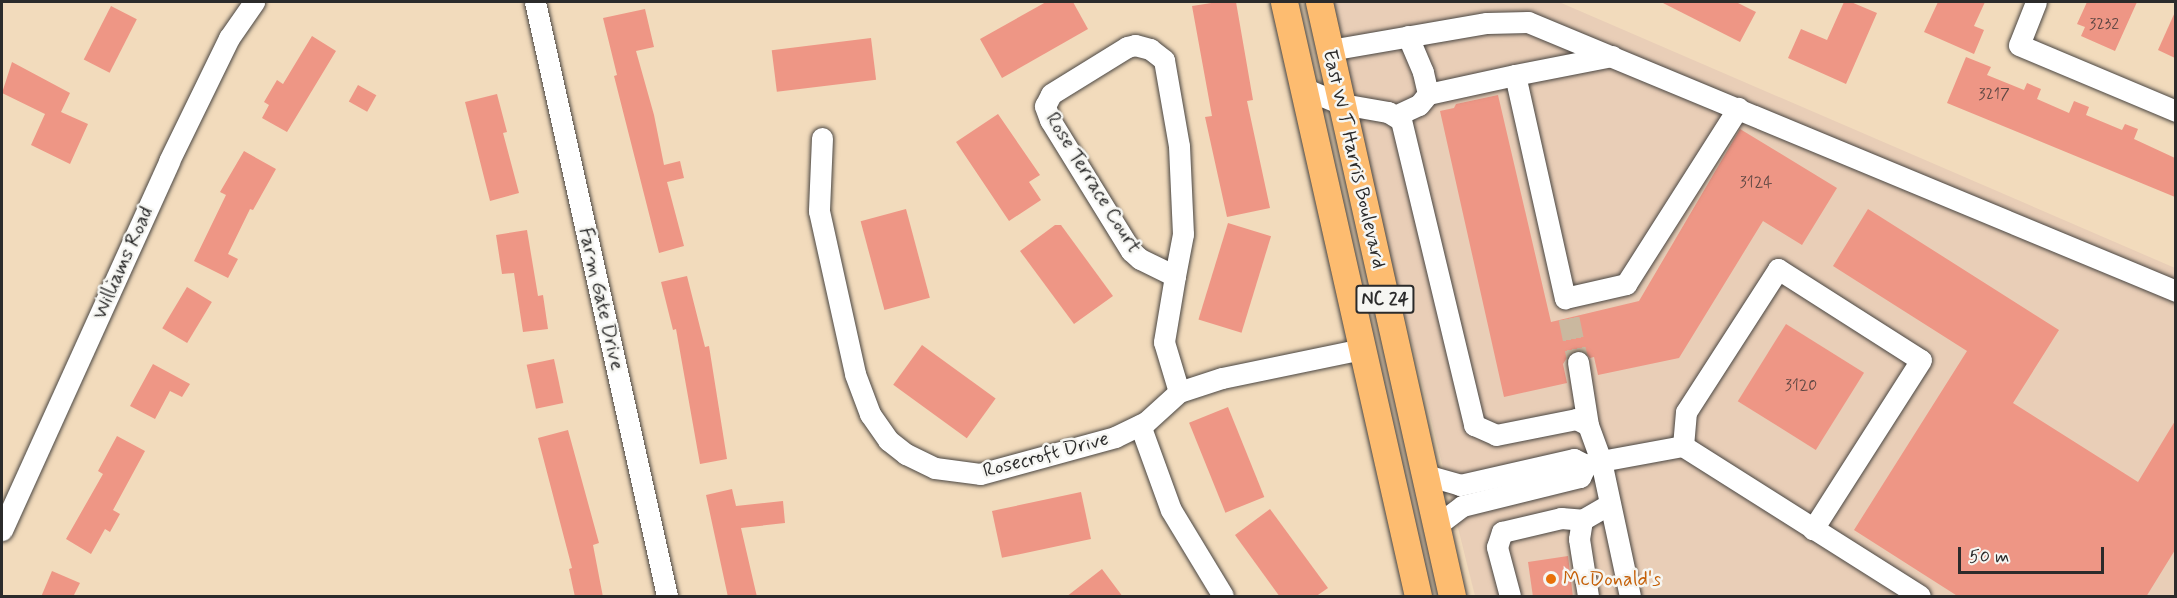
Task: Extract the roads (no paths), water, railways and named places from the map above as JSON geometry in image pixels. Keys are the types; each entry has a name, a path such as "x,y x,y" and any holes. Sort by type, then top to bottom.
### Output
{"main road":[{"name":"East W T Harris Boulevard","path":"1284,2 1418,597"},
{"name":"East W T Harris Boulevard","path":"1319,2 1452,597"}],"street":[{"name":"Williams Road","path":"2,530 169,160 229,38 254,2"},
{"name":"Farm Gate Drive","path":"535,2 667,597"},
{"path":"2036,2 2019,45 2175,111"},
{"path":"1330,50 1487,22 1528,22 2175,291"},
{"path":"1408,36 1423,72 1428,94"},
{"name":"Rose Terrace Court","path":"1175,276 1140,259 1131,251 1050,120 1046,106 1051,94 1127,47 1135,45 1150,49 1164,60 1179,146 1183,234 1164,342 1179,392"},
{"path":"1395,116 1419,105 1428,94 1612,56"},
{"path":"1515,75 1567,308 1626,285 1738,108"},
{"path":"1303,88 1342,104 1388,112 1401,120 1474,425 1496,435 1576,419 1588,425"},
{"name":"Rosecroft Drive","path":"822,138 819,211 853,362 870,414 888,440 906,454 935,468 980,474 1114,437 1140,425 1179,392 1222,378 1362,349"},
{"path":"1683,446 1686,412 1778,269 1921,360 1813,529"},
{"path":"1578,362 1594,463 1610,504 1630,597"},
{"path":"1140,425 1171,510 1223,597"},
{"path":"1426,475 1460,485 1574,459 1594,463 1683,446 1813,529 1897,590 1920,597"},
{"path":"1437,525 1462,506 1580,477 1594,463"},
{"path":"1580,597 1574,557 1581,530 1610,504"},
{"path":"1510,594 1497,548 1502,532 1561,518 1581,530"},
{"path":"1581,530 1588,597"}],"tunnel":[{"path":"1569,318 1578,362"}],"place":[{"name":"McDonald's","path":"1551,579"}]}
